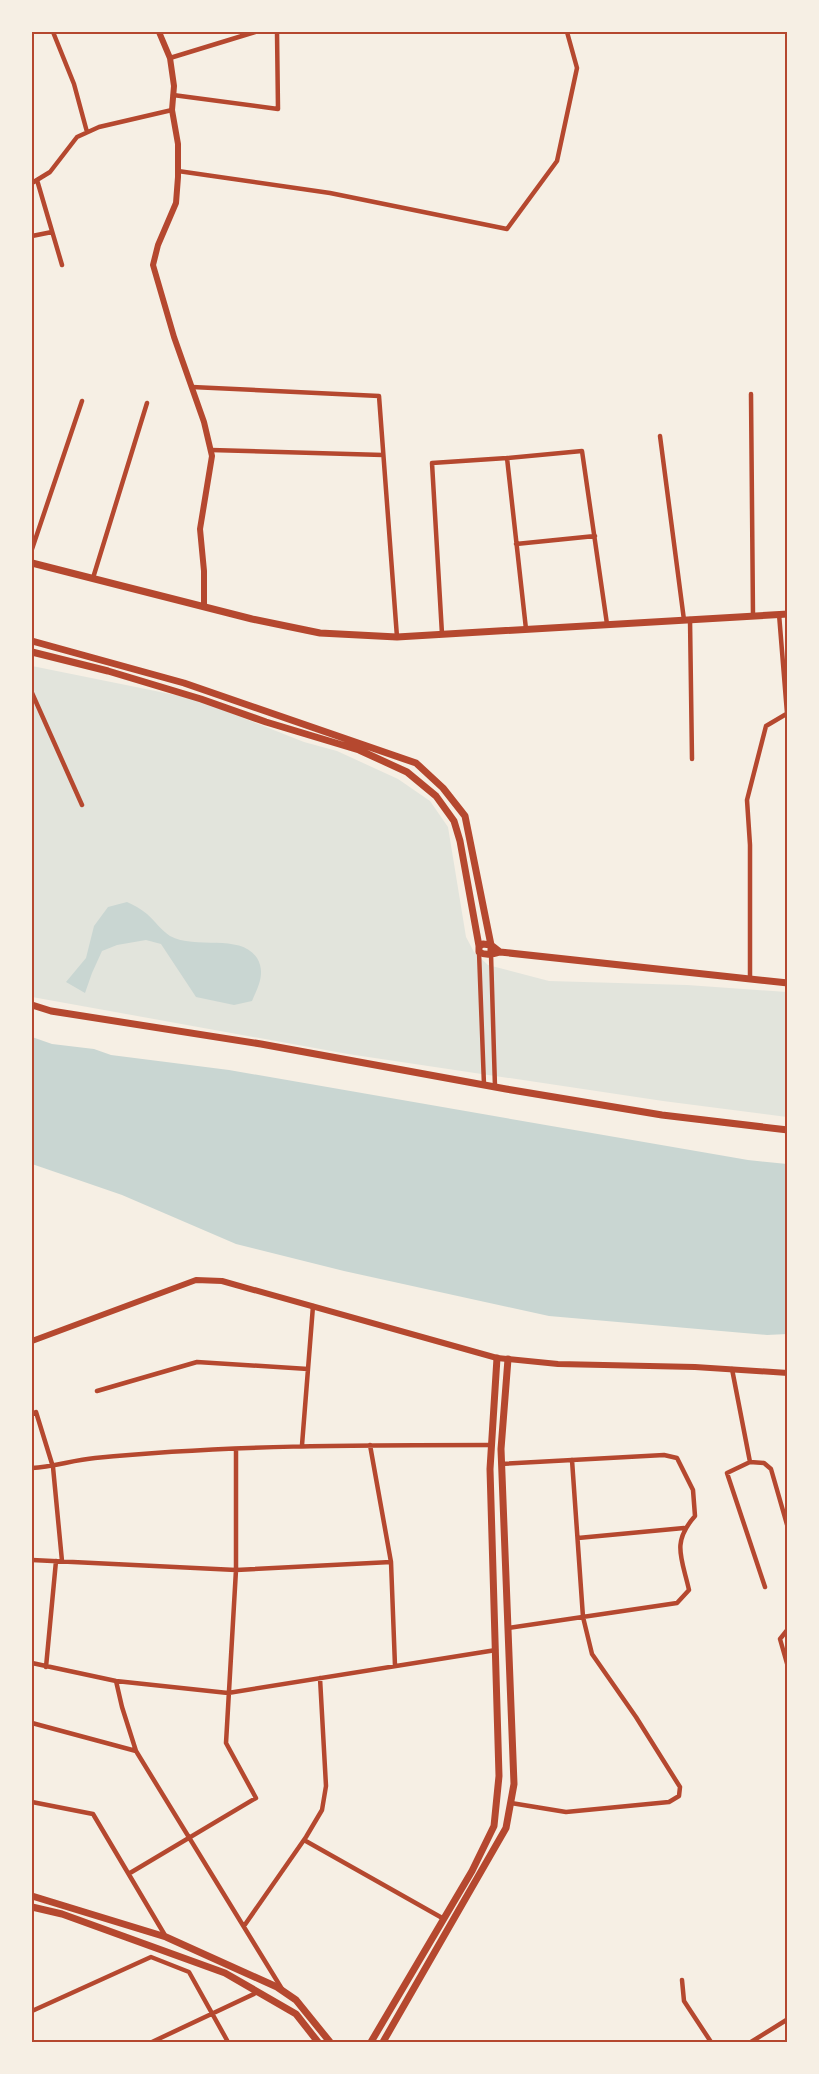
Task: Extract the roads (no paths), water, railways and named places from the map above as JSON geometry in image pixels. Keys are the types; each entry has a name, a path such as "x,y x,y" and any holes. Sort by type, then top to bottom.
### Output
{"main road":[{"path":"32,563 252,620 320,633 397,637 783,614"},
{"path":"32,641 176,680 416,763 443,788 465,816 491,954"},
{"path":"32,652 175,691 359,750 407,772 436,796 454,821 460,841 479,949 484,955 500,952 788,983"},
{"path":"479,949 483,944 491,945 500,952"},
{"path":"32,1005 51,1011 261,1044 662,1115 788,1130"},
{"path":"371,2043 472,1871 494,1826 499,1776 490,1469 497,1358"},
{"path":"383,2043 506,1828 511,1803 514,1784 501,1464 508,1359"},
{"path":"32,1896 166,1937 277,1987 296,2000 330,2043"},
{"path":"32,1906 62,1914 225,1973 296,2014 318,2043"}],"street":[{"path":"53,32 74,84 87,132"},
{"path":"159,32 170,58 174,86 172,110 178,144 178,171 176,203 158,245 153,265 174,337 204,422 212,456 200,529 204,571 204,606"},
{"path":"170,58 255,32"},
{"path":"173,95 278,109 277,32"},
{"path":"178,171 330,193 507,229 557,161 577,68 567,32"},
{"path":"62,265 34,182 50,172 77,136 99,127 172,110"},
{"path":"32,236 52,232"},
{"path":"192,387 379,396 397,637"},
{"path":"751,394 753,616"},
{"path":"32,549 82,401"},
{"path":"93,579 147,403"},
{"path":"660,436 687,620 692,759"},
{"path":"211,450 383,455"},
{"path":"442,634 432,463 582,451 607,624"},
{"path":"507,458 526,629"},
{"path":"516,544 594,536"},
{"path":"750,978 750,845 747,800 766,726 787,713 783,614"},
{"path":"32,693 82,805"},
{"path":"479,949 484,1085"},
{"path":"491,954 495,1087"},
{"path":"32,1341 196,1280 222,1281 497,1358 558,1364 732,1369 788,1373"},
{"path":"302,1445 313,1306"},
{"path":"97,1391 197,1362 308,1369"},
{"path":"732,1369 750,1462"},
{"path":"32,1414 36,1412 53,1467 59,1561 46,1667"},
{"path":"32,1468 53,1467 92,1458 302,1445 492,1445"},
{"path":"370,1445 391,1562 395,1666"},
{"path":"130,1873 256,1798 226,1743 236,1570 236,1449"},
{"path":"501,1464 664,1455 677,1458 693,1490 695,1516 684,1528 679,1545 689,1590 677,1603 508,1628"},
{"path":"511,1803 566,1812 669,1802 679,1796 680,1786 592,1654 583,1617 572,1460"},
{"path":"765,1587 727,1473 750,1462 764,1463 771,1469 788,1528"},
{"path":"578,1538 684,1528"},
{"path":"32,1560 236,1570 391,1562"},
{"path":"788,1629 780,1639 788,1667"},
{"path":"32,1663 116,1681 228,1693 496,1650"},
{"path":"244,1926 304,1840 322,1810 326,1786 320,1678"},
{"path":"116,1681 136,1751 285,1992"},
{"path":"32,1723 136,1751"},
{"path":"32,1802 93,1814 166,1937"},
{"path":"304,1840 444,1919"},
{"path":"32,2011 152,1957 189,1972 228,2043"},
{"path":"682,1980 684,2001 711,2043"},
{"path":"152,2043 258,1992"},
{"path":"751,2043 788,2019"}]}
